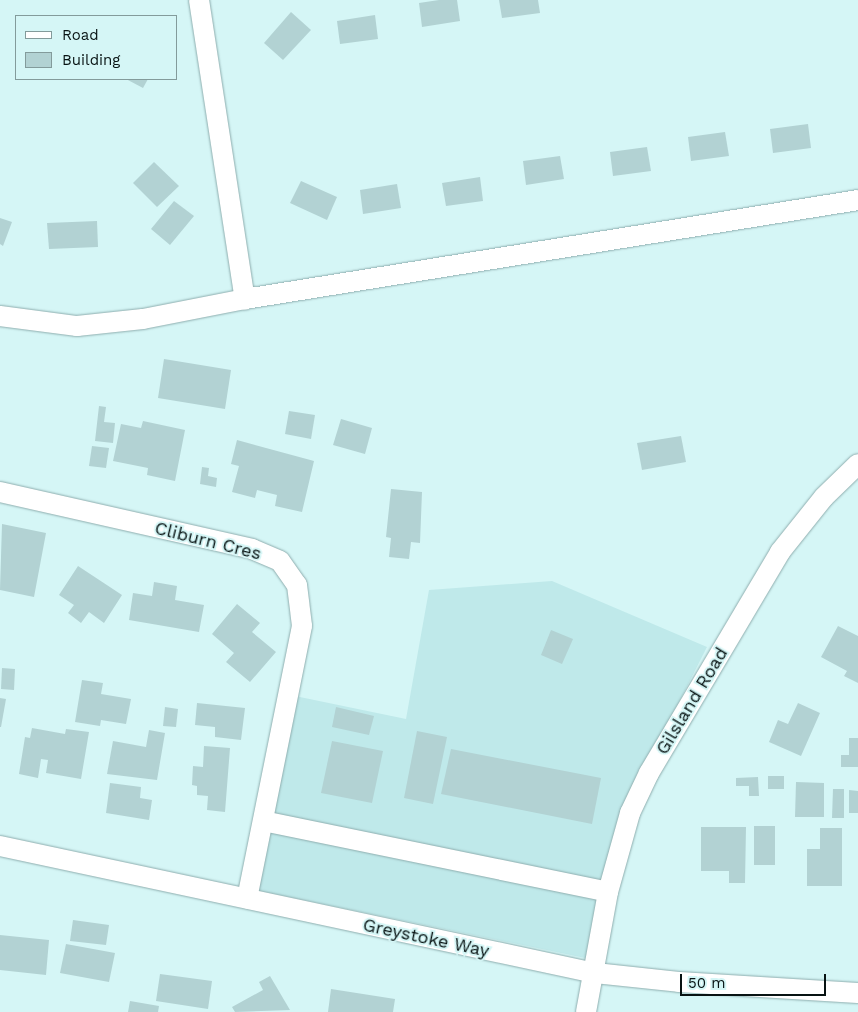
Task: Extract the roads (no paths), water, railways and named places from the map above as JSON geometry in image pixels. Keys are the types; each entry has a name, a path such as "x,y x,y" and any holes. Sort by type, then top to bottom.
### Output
{"street":[{"path":"199,0 245,299"},
{"path":"0,316 77,326 143,319 245,299 858,200"},
{"name":"Gilsland Road","path":"586,1012 595,973 608,892 630,813 650,772 780,552 824,497 858,464"},
{"name":"Cliburn Cres","path":"0,492 252,549 280,561 297,585 302,626 247,899"},
{"path":"263,821 608,892"},
{"name":"Greystoke Way","path":"0,846 595,973 679,982 858,993"}]}
